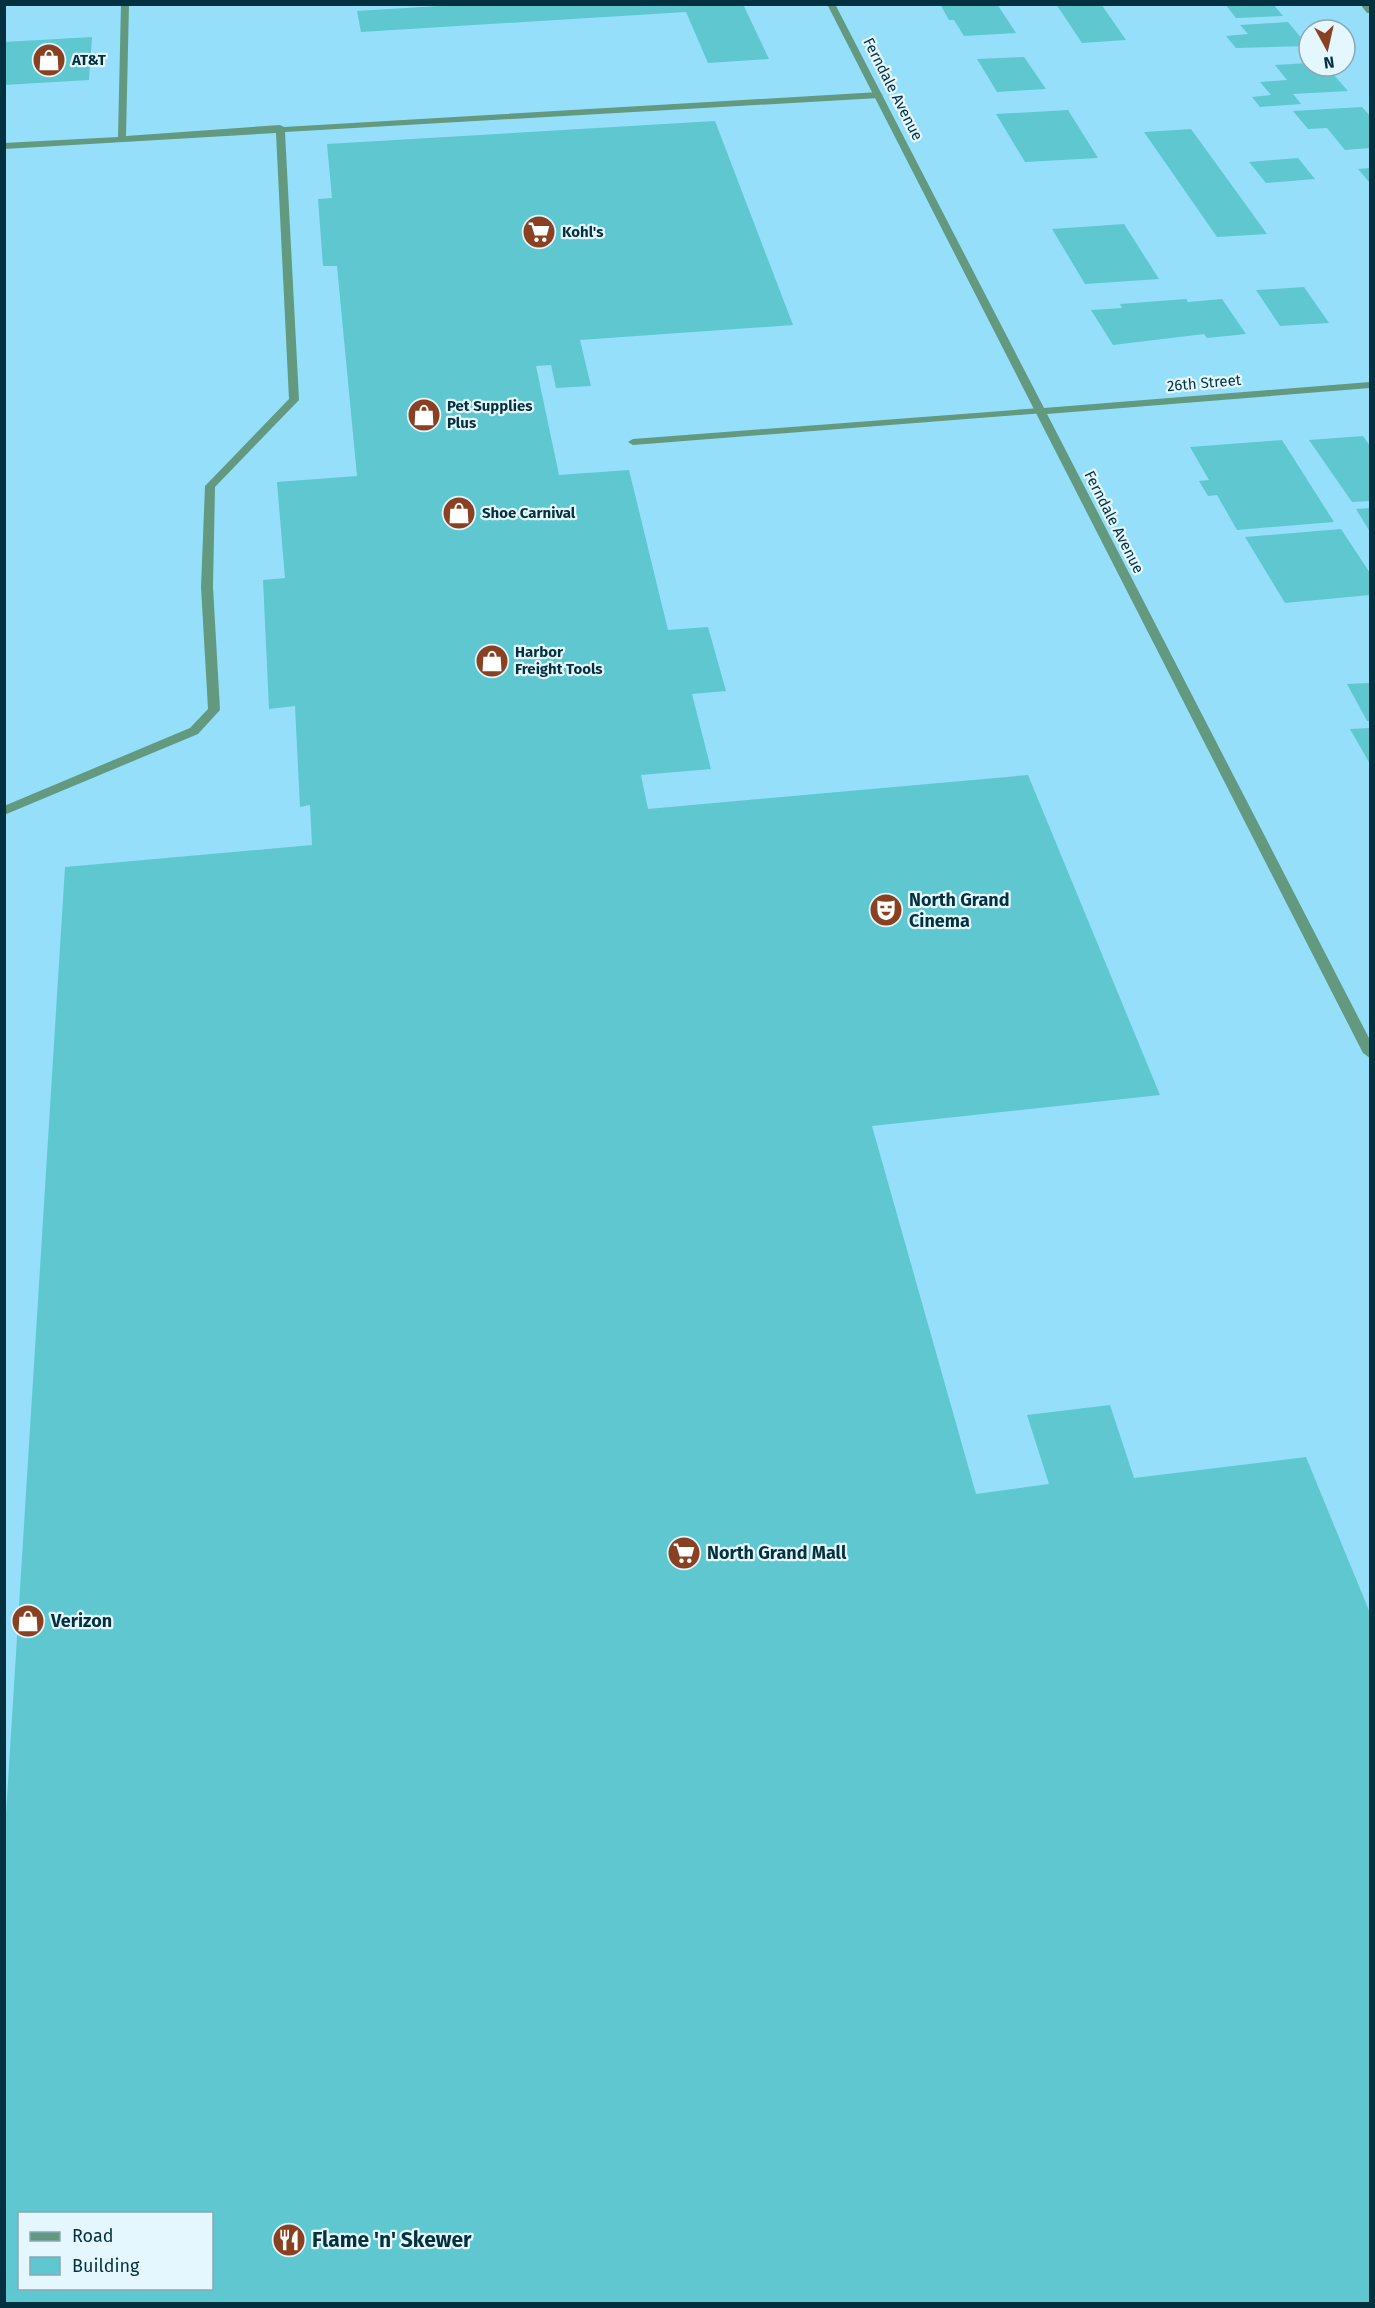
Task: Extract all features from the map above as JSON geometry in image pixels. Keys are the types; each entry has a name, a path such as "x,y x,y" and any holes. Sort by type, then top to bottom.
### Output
{"street":[{"path":"122,138 125,4"},
{"name":"Ferndale Avenue","path":"831,4 1371,1053"},
{"path":"1364,4 1371,11"},
{"path":"4,146 280,128 879,95"},
{"path":"4,811 194,731 214,710 207,587 210,486 294,400 280,128"},
{"name":"26th Street","path":"633,442 1371,384"}],"building":[{"path":"471,4 743,4 769,59 708,63 686,12 361,32 357,11"},
{"path":"940,4 997,4 1016,33 964,36 954,20 949,20"},
{"path":"1056,4 1101,4 1126,40 1082,43"},
{"path":"1225,4 1273,4 1283,16 1236,18"},
{"path":"1288,22 1297,33 1297,46 1236,48 1226,36 1248,34 1240,25"},
{"path":"92,37 89,80 4,85 4,42"},
{"path":"1024,57 1046,89 997,92 977,59"},
{"path":"1297,64 1297,78 1337,78 1348,91 1293,94 1301,104 1260,107 1252,97 1271,95 1260,82 1287,80 1275,65"},
{"path":"1362,107 1370,116 1370,148 1345,150 1327,128 1308,129 1293,111"},
{"path":"1068,110 1098,158 1025,162 996,114"},
{"name":"North Grand Mall","path":"715,121 793,325 580,340 591,386 556,388 551,365 536,366 559,475 629,470 668,630 708,627 726,691 692,694 711,769 641,775 648,809 1028,775 1160,1095 872,1126 976,1494 1049,1484 1027,1415 1110,1405 1134,1478 1306,1457 1370,1613 1370,2304 4,2304 4,1846 65,867 312,845 310,805 300,807 295,706 269,709 263,580 285,578 277,482 357,476 337,266 323,266 318,199 332,198 327,144"},
{"path":"1191,129 1267,234 1217,237 1144,132"},
{"path":"1298,158 1315,179 1266,183 1249,162"},
{"path":"1370,168 1370,183 1358,169"},
{"path":"1124,224 1159,279 1085,284 1052,229"},
{"path":"1304,287 1329,323 1280,326 1256,290"},
{"path":"1186,299 1188,302 1222,299 1246,334 1207,338 1204,334 1113,345 1091,310 1122,308 1120,304"},
{"path":"1363,436 1370,446 1370,501 1352,502 1309,440"},
{"path":"1282,440 1334,522 1237,530 1217,495 1208,496 1199,481 1209,480 1190,447"},
{"path":"1370,508 1370,532 1356,509"},
{"path":"1341,529 1370,573 1370,595 1285,603 1245,537"},
{"path":"1370,683 1370,721 1367,721 1347,684"},
{"path":"1370,728 1370,764 1350,729"}],"place":[{"name":"AT&T","path":"49,60"},
{"name":"Kohl's","path":"539,232"},
{"name":"Pet Supplies Plus","path":"424,415"},
{"name":"Shoe Carnival","path":"459,513"},
{"name":"Harbor Freight Tools","path":"492,661"},
{"name":"North Grand Cinema","path":"886,910"},
{"name":"North Grand Mall","path":"684,1553"},
{"name":"Verizon","path":"28,1621"},
{"name":"Flame 'n' Skewer","path":"289,2240"}]}
